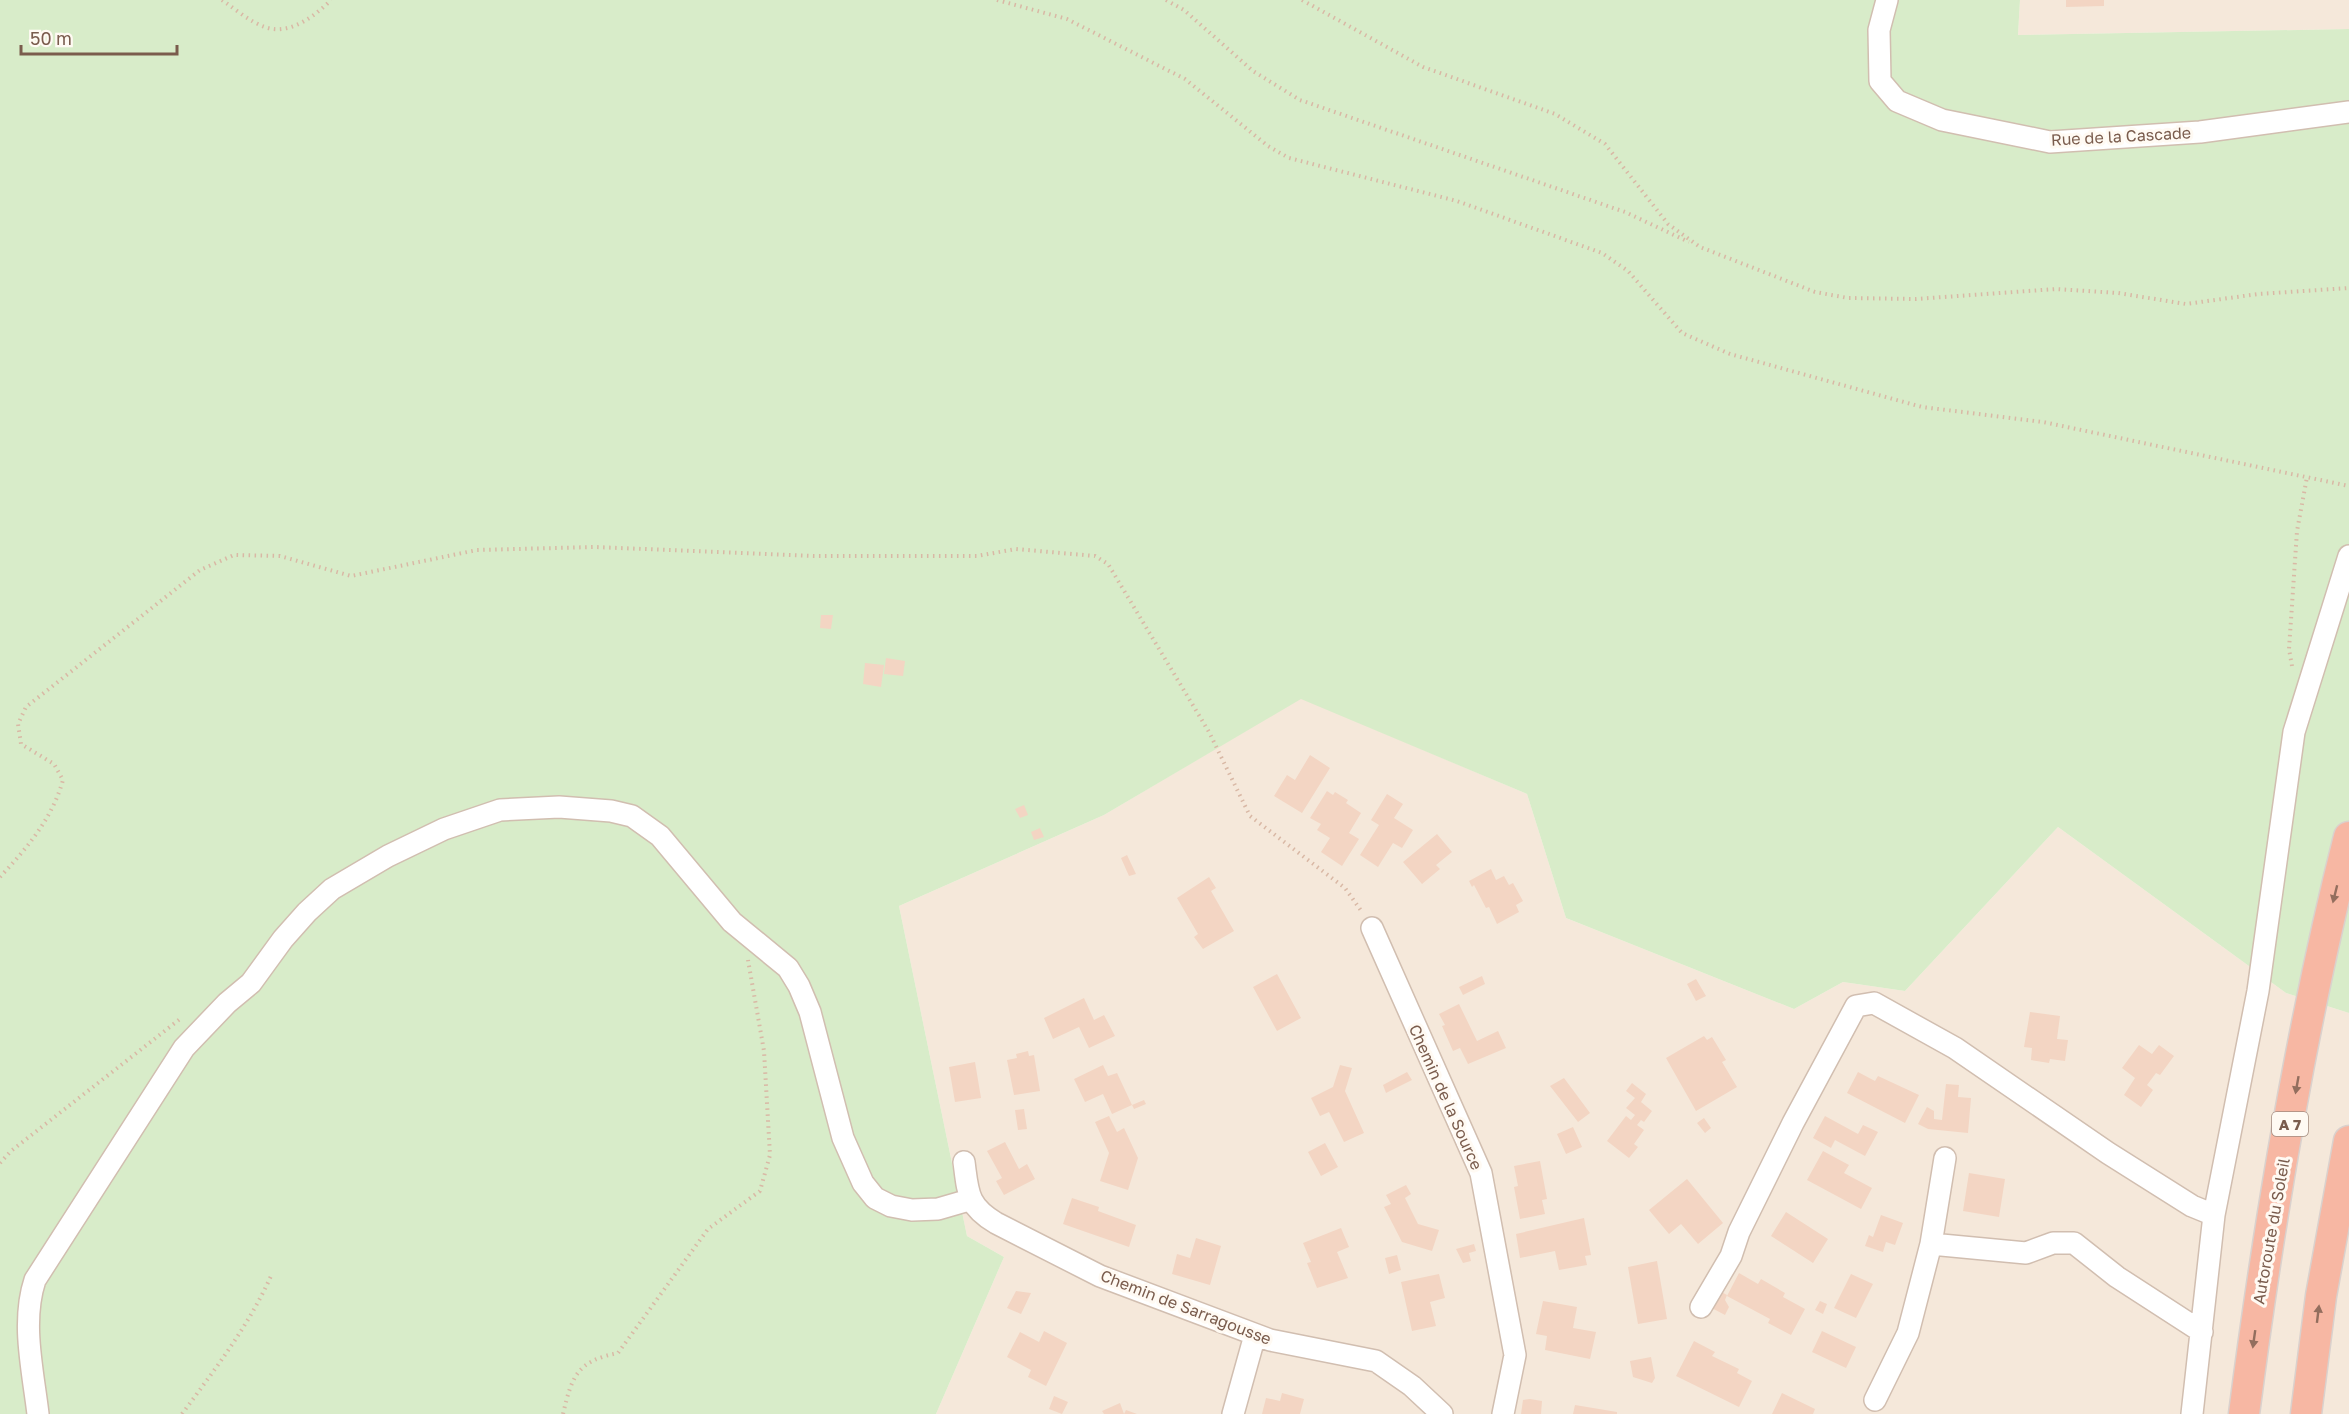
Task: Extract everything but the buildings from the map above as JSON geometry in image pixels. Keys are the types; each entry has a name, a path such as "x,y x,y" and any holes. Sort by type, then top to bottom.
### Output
{"highway":[{"name":"Autoroute du Soleil","path":"2244,1414 2260,1294 2319,962 2349,837"},
{"path":"2306,1414 2321,1296 2349,1141"}],"street":[{"name":"Rue de la Cascade","path":"1887,0 1880,30 1880,81 1897,101 1942,120 2050,142 2200,132 2349,112"},
{"path":"2192,1414 2214,1215 2258,991 2294,732 2349,556"},
{"path":"38,1414 29,1324 30,1294 35,1280 184,1048 227,1003 251,983 283,939 307,912 332,890 388,856 478,816 526,807 585,807 632,816 646,825 660,836 743,933 788,968 810,1012 843,1138 863,1183 875,1198 891,1206 912,1210 938,1209 969,1200 964,1162"},
{"name":"Chemin de la Source","path":"1372,928 1480,1173 1515,1355 1503,1414"},
{"path":"1701,1307 1731,1256 1739,1232 1793,1123 1856,1006 1874,1003 1955,1048 2108,1153 2192,1206 2214,1215"},
{"path":"1875,1400 1908,1333 1931,1244 1945,1158"},
{"name":"Chemin de Sarragousse","path":"969,1200 982,1215 1100,1276 1270,1340 1376,1361 1412,1386 1442,1414"},
{"path":"1931,1244 2026,1252 2053,1243 2074,1243 2116,1277 2202,1332"},
{"path":"1233,1414 1255,1335"}],"path":[{"path":"222,0 266,28 287,28 306,21 331,0"},
{"path":"997,0 1067,20 1185,79 1268,146 1289,158 1457,201 1602,253 1628,271 1682,333 1730,354 1922,407 2043,422 2349,486"},
{"path":"1166,0 1184,10 1253,71 1300,100 1624,212 1700,247 1815,292 1848,298 1916,299 2056,290 2118,293 2186,304 2258,294 2349,288"},
{"path":"1302,0 1423,68 1555,114 1605,144 1668,224 1700,247"},
{"path":"2289,649 2297,531 2307,477"},
{"path":"0,877 33,842 58,800 63,780 54,764 21,744 18,724 26,707 200,570 234,555 280,556 351,576 477,550 595,547 837,556 977,556 1016,549 1095,556 1108,564 1209,732 1250,816 1346,888 1372,928"},
{"path":"563,1414 570,1387 582,1367 599,1357 618,1353 708,1229 760,1191 770,1155 764,1051 743,933"},
{"path":"0,1163 11,1151 189,1012"},
{"path":"182,1414 238,1339 256,1310 271,1276"}],"shaded area":[{"path":"2020,0 2349,0 2349,29 2018,35"},
{"path":"1301,698 1527,794 1566,918 1794,1009 1843,982 1905,991 2058,827 2286,993 2349,1013 2349,1414 936,1414 1004,1257 967,1236 899,906 1104,815"}],"green space":[{"path":"0,0 2020,0 2018,35 2349,29 2349,1013 2286,993 2058,827 1905,991 1843,982 1794,1009 1566,918 1527,794 1301,699 1104,815 899,906 967,1236 1004,1257 936,1414 0,1414"}]}
